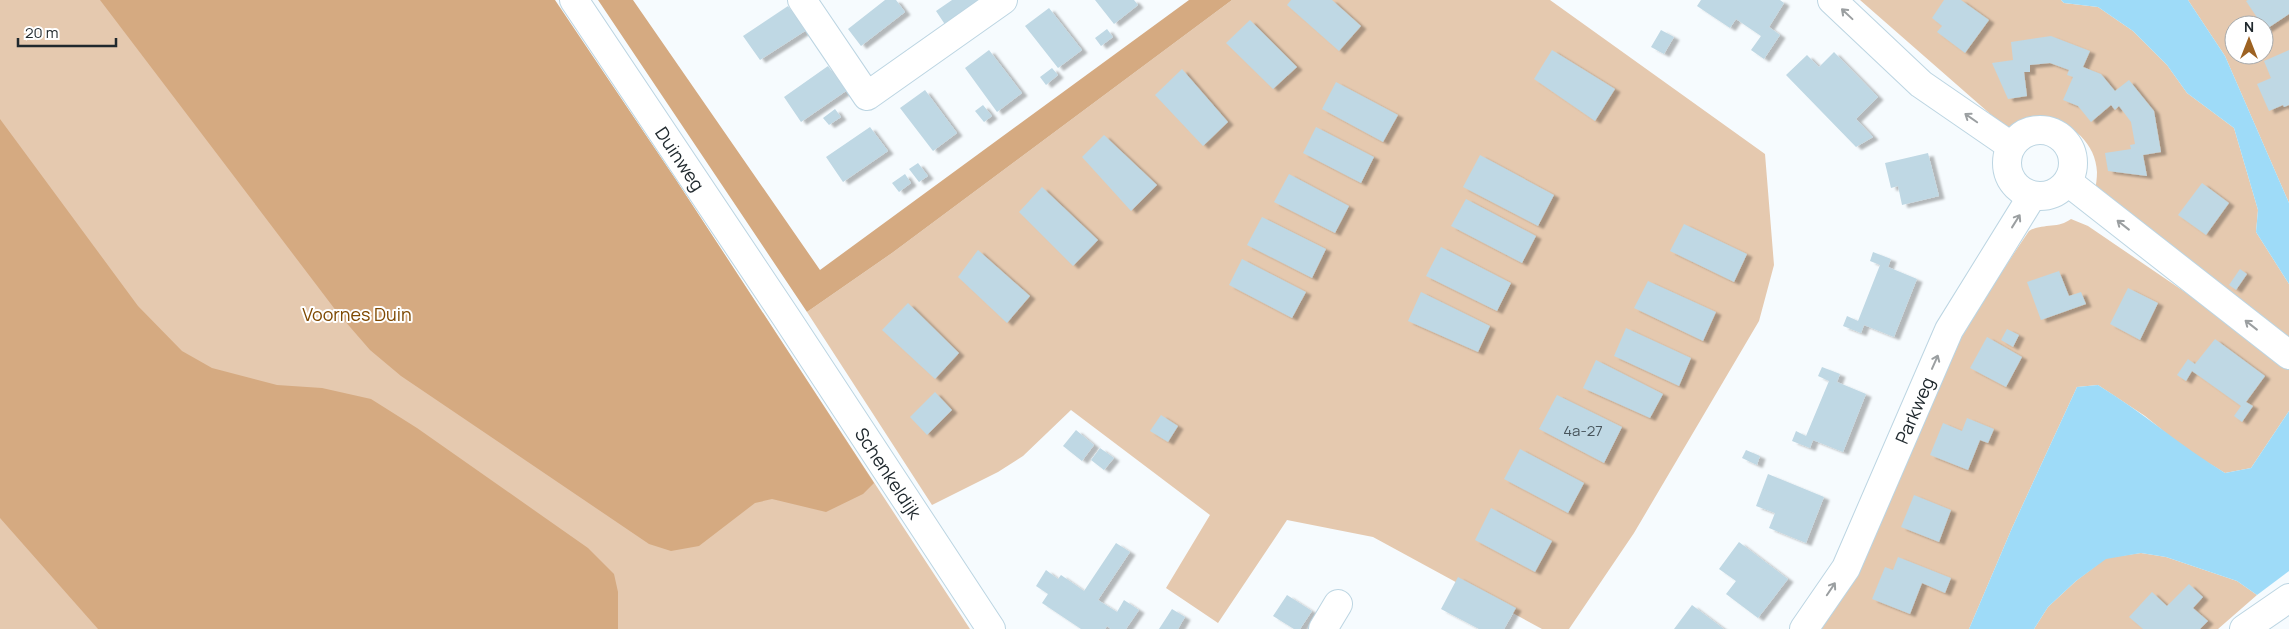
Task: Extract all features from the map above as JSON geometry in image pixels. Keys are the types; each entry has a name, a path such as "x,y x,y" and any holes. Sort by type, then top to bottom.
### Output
{"street":[{"name":"Duinweg","path":"574,0 786,317"},
{"path":"802,0 867,96 1003,0"},
{"path":"1832,0 1921,84 2011,146"},
{"path":"2037,129 2058,134 2066,141 2072,151 2074,161 2073,172 2068,182 2053,195 2042,197 2022,192 2009,176 2007,156 2011,146 2018,138 2037,129"},
{"path":"2068,182 2289,355"},
{"name":"Parkweg","path":"1804,629 1846,568 1949,330 2032,196"},
{"name":"Schenkeldijk","path":"786,317 991,629"},
{"path":"2244,629 2289,598"},
{"path":"1322,629 1338,604"}],"green space":[{"name":"Voornes Duin","path":"0,0 554,0 676,180 970,629 0,629"},
{"path":"100,0 555,0 676,180 874,483 863,494 826,512 772,499 755,503 699,546 671,551 649,544 401,376 370,350 337,312"},
{"path":"598,0 633,0 820,270 1189,0 1232,0 892,253 807,312"},
{"path":"1232,0 1550,0 1765,154 1774,265 1759,321 1634,533 1569,629 1542,629 1373,537 1287,520 1218,623 1166,588 1210,515 1071,410 1023,456 998,472 932,505 807,312 892,253"},
{"path":"1860,0 2061,0 2064,3 2098,7 2133,31 2167,65 2187,93 2234,128 2258,210 2256,232 2289,284 2289,337 2160,250 2095,191 2097,172 2095,161 2092,152 2080,135 2062,124 2052,121 2038,121 2015,129 2004,126"},
{"path":"2188,0 2289,0 2289,203 2229,65 2274,65 2274,15 2224,15 2224,54"},
{"path":"0,119 138,306 182,351 212,368 277,385 322,388 371,399 417,428 588,548 614,574 618,592 618,629 98,629 0,518"},
{"path":"2071,219 2088,226 2289,363 2289,411 2251,468 2225,473 2187,450 2145,416 2098,385 2077,387 2012,528 1969,629 1821,629 1839,602 1868,545 1916,426 1930,397 1952,354 2002,271 2029,231 2039,227 2061,224"},
{"path":"2141,553 2166,557 2237,581 2257,595 2218,629 2034,629 2048,607 2076,581 2106,558"}],"water":[{"path":"2061,0 2188,0 2224,54 2224,65 2229,65 2289,203 2289,284 2256,232 2258,210 2234,128 2187,93 2167,65 2133,31 2098,7 2064,3"},
{"path":"2098,385 2225,473 2251,468 2289,411 2289,571 2257,595 2237,581 2166,557 2141,553 2106,559 2076,581 2048,607 2034,629 1969,629 2012,528 2077,387"}],"building":[{"path":"885,0 896,0 905,12 861,46 848,29"},
{"path":"952,0 989,0 948,29 936,11"},
{"path":"1095,0 1134,0 1138,5 1114,24"},
{"path":"1291,0 1332,0 1361,26 1339,51 1287,5"},
{"path":"1701,0 1780,0 1784,3 1769,27 1780,35 1764,59 1751,50 1761,36 1736,19 1730,28 1697,6"},
{"path":"1944,0 1961,0 1989,20 1965,53 1937,32 1942,26 1932,18"},
{"path":"2289,0 2289,14 2274,24 2274,15 2255,15 2246,1"},
{"path":"788,6 805,31 760,60 743,36"},
{"path":"1049,8 1082,50 1058,68 1025,26"},
{"path":"1250,20 1297,67 1273,89 1226,43"},
{"path":"1107,29 1113,37 1101,46 1095,38"},
{"path":"1661,30 1674,37 1664,54 1651,47"},
{"path":"2051,36 2090,51 2083,67 2101,74 2115,91 2129,80 2154,111 2161,152 2143,155 2147,176 2108,171 2105,153 2131,149 2130,145 2135,144 2131,122 2119,106 2115,110 2111,105 2091,122 2078,106 2063,100 2073,77 2067,75 2069,70 2050,63 2030,65 2030,72 2024,72 2027,96 2008,99 1992,63 2013,60 2011,42"},
{"path":"989,50 1022,93 997,112 965,68"},
{"path":"1552,50 1615,89 1595,121 1534,79"},
{"path":"2289,50 2289,105 2284,107 2283,105 2269,111 2257,84 2271,78 2266,65 2274,65 2274,57"},
{"path":"1834,52 1878,97 1856,119 1873,137 1856,147 1786,75 1807,55 1819,67"},
{"path":"828,66 846,91 801,122 784,97"},
{"path":"1052,68 1058,75 1046,85 1040,77"},
{"path":"1182,69 1228,122 1203,146 1155,95"},
{"path":"1336,82 1398,115 1383,142 1322,109"},
{"path":"925,90 957,133 933,151 900,108"},
{"path":"983,105 992,116 984,122 975,111"},
{"path":"835,109 841,117 829,125 823,118"},
{"path":"870,127 888,151 843,182 826,157"},
{"path":"1316,127 1374,157 1361,183 1303,153"},
{"path":"1104,135 1157,185 1131,211 1082,157"},
{"path":"1928,153 1939,196 1902,205 1898,186 1891,188 1885,163"},
{"path":"1480,155 1554,195 1538,226 1463,187"},
{"path":"918,163 928,176 919,182 909,169"},
{"path":"905,174 911,183 899,192 892,183"},
{"path":"1289,174 1349,206 1335,233 1274,202"},
{"path":"2202,183 2229,203 2206,235 2178,215"},
{"path":"1042,187 1098,240 1073,266 1019,212"},
{"path":"1466,199 1536,236 1522,263 1451,226"},
{"path":"1262,217 1326,249 1312,278 1247,245"},
{"path":"1684,224 1747,254 1734,282 1670,251"},
{"path":"1441,247 1511,283 1497,311 1426,276"},
{"path":"978,250 1030,296 1007,323 958,277"},
{"path":"1873,252 1891,259 1888,267 1917,279 1894,337 1864,325 1861,333 1843,326 1847,316 1858,321 1880,265 1870,261"},
{"path":"1242,259 1306,292 1292,318 1229,285"},
{"path":"2240,269 2247,274 2236,290 2229,285"},
{"path":"2059,271 2069,296 2081,292 2086,304 2041,320 2027,282"},
{"path":"1648,281 1716,312 1703,341 1634,308"},
{"path":"2128,288 2158,303 2140,340 2110,324"},
{"path":"1421,292 1490,326 1478,352 1408,321"},
{"path":"908,303 959,353 935,379 882,330"},
{"path":"1626,328 1691,358 1679,386 1614,356"},
{"path":"2007,329 2019,335 2013,347 2001,340"},
{"path":"1987,337 2022,357 2006,387 1970,368"},
{"path":"2215,339 2265,376 2246,402 2253,406 2242,422 2234,416 2241,406 2192,371 2186,381 2177,375 2188,359 2195,364"},
{"path":"1596,360 1663,394 1650,418 1583,388"},
{"path":"1822,367 1840,374 1837,382 1866,394 1843,452 1813,440 1810,448 1792,441 1796,431 1806,436 1829,381 1818,376"},
{"path":"935,392 952,410 927,435 910,417"},
{"path":"1557,395 1622,427 1604,463 1539,429"},
{"path":"1161,415 1178,426 1168,442 1150,431"},
{"path":"1967,418 1994,429 1988,443 1980,440 1968,470 1930,455 1943,423 1962,431"},
{"path":"1076,430 1094,445 1082,461 1063,446"},
{"path":"1100,448 1114,458 1104,470 1091,460"},
{"path":"1520,449 1584,483 1568,513 1504,479"},
{"path":"1746,450 1760,456 1757,465 1742,458"},
{"path":"1768,474 1824,497 1806,543 1769,528 1775,513 1756,506"},
{"path":"1914,495 1951,510 1939,542 1901,527"},
{"path":"1491,508 1552,541 1535,572 1475,540"},
{"path":"1739,542 1788,579 1758,618 1726,594 1736,581 1719,569"},
{"path":"1116,543 1130,552 1098,600 1117,612 1124,600 1139,610 1126,629 1111,629 1107,626 1105,629 1081,629 1042,603 1048,594 1036,586 1046,570 1058,579 1061,575 1084,591"},
{"path":"1898,557 1951,578 1945,593 1922,583 1910,614 1872,599 1885,567 1893,570"},
{"path":"1458,577 1516,608 1504,629 1479,629 1441,609"},
{"path":"2189,584 2203,597 2193,608 2208,621 2200,629 2143,629 2129,617 2152,592 2167,606"},
{"path":"1287,595 1312,611 1300,629 1294,629 1273,616"},
{"path":"1692,605 1724,629 1674,629"},
{"path":"1172,609 1185,617 1178,629 1159,629"}]}
